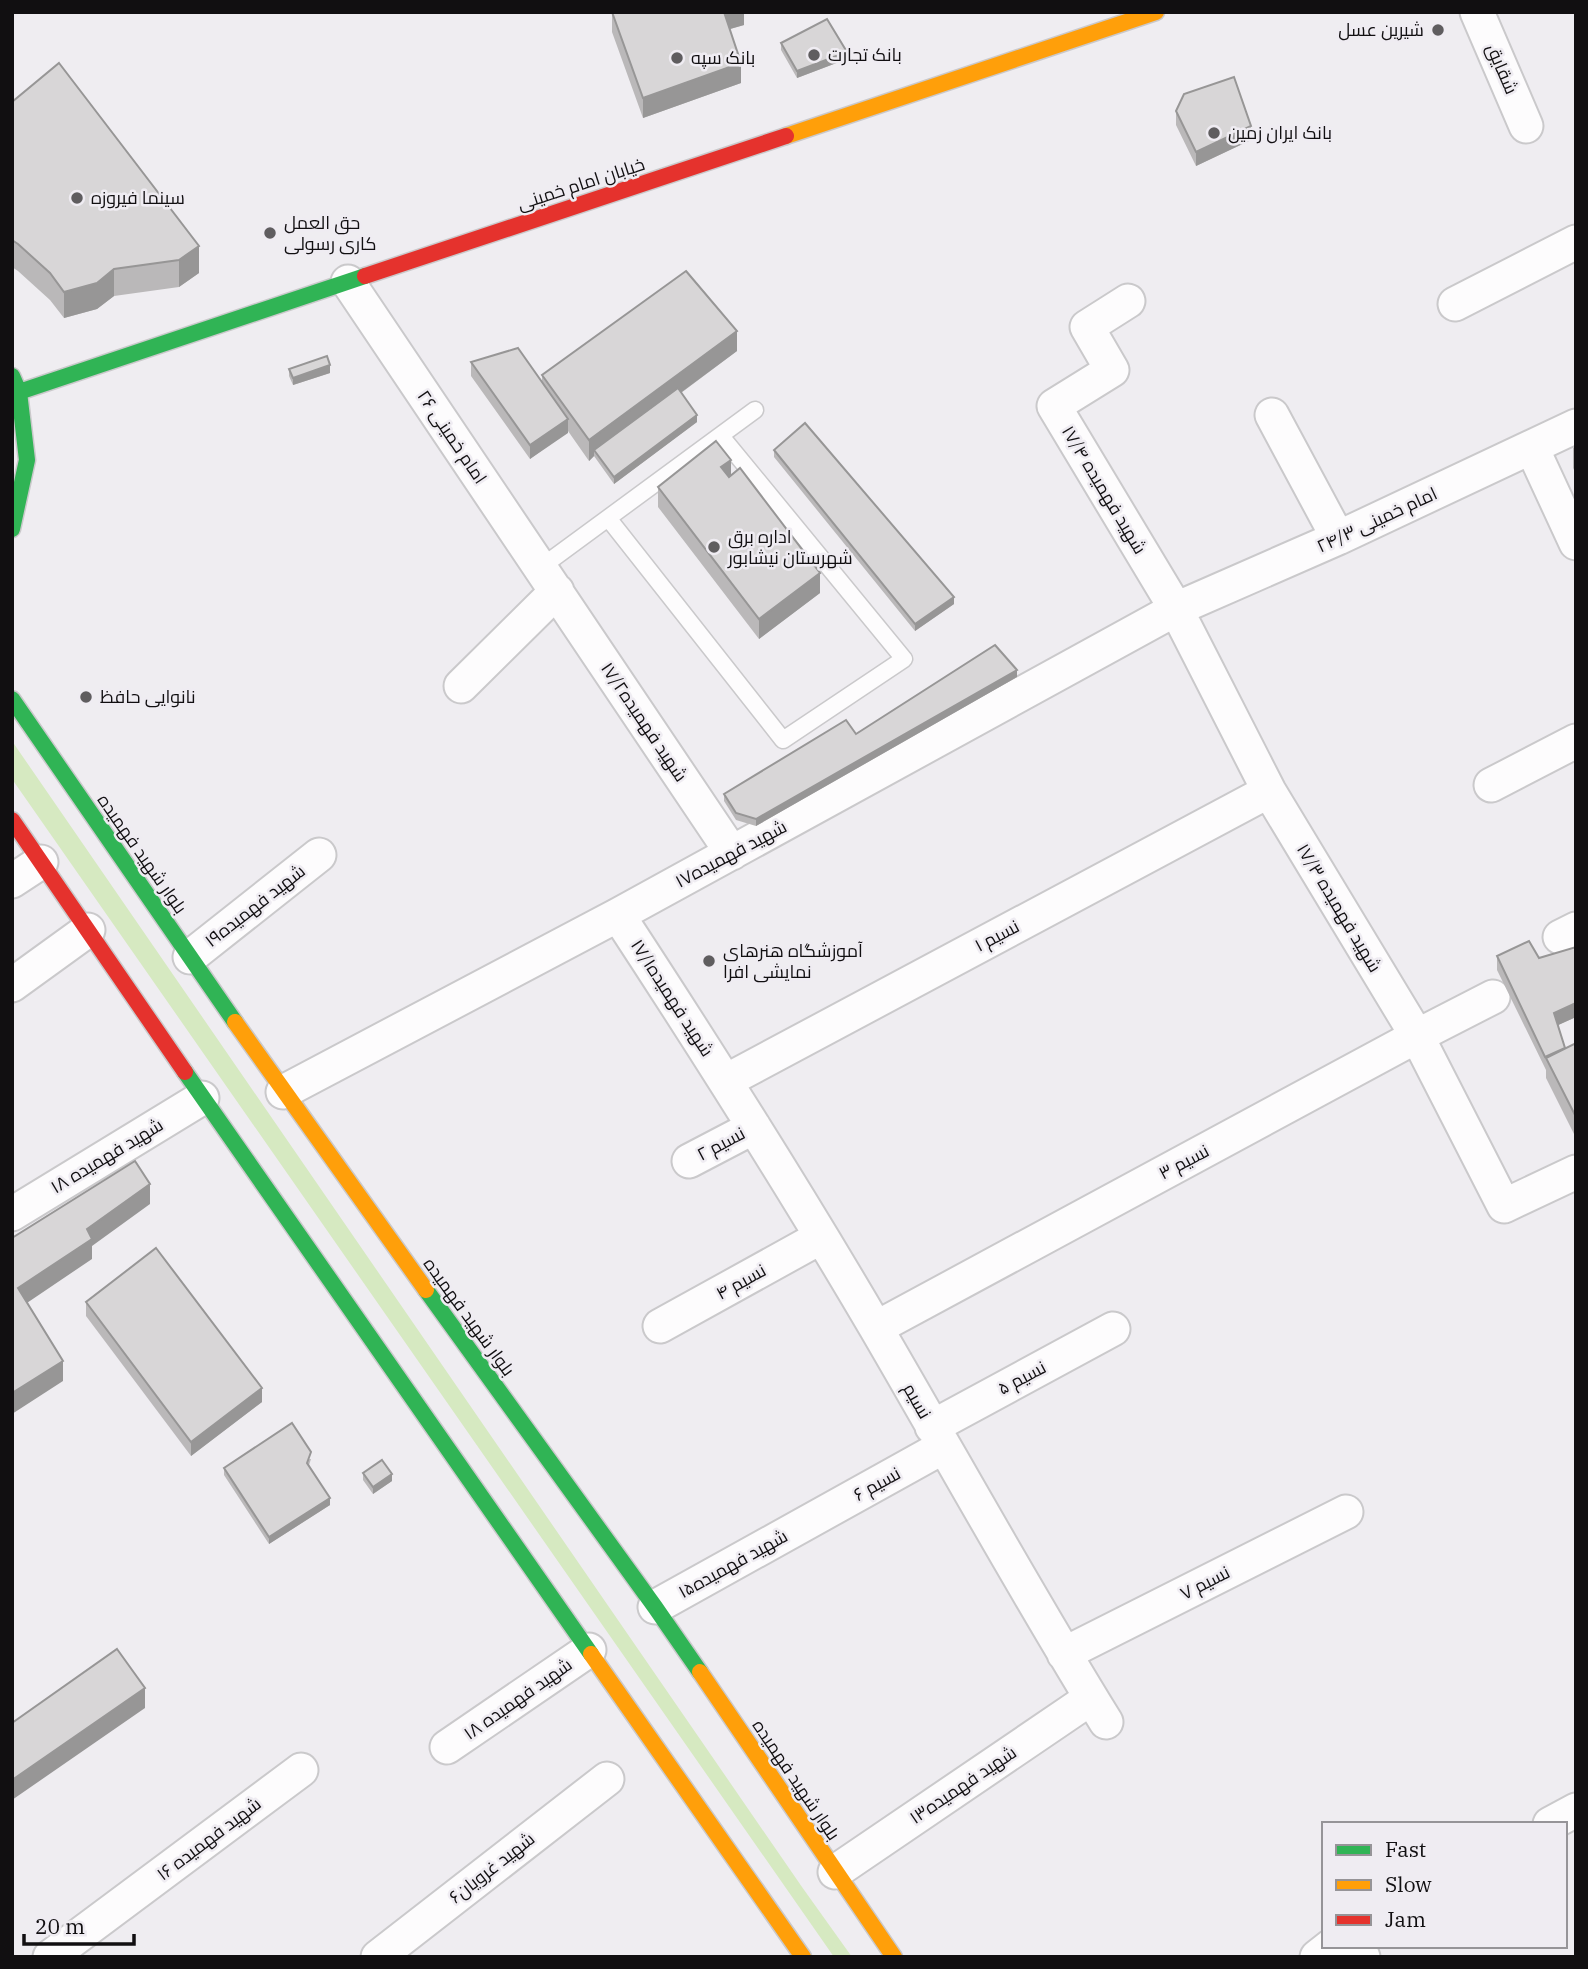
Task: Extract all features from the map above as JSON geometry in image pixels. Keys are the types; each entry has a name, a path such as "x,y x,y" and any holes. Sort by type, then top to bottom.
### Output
{"main road":[{"name":"خیابان امام خمینی","path":"19,392 1156,12"},
{"path":"12,376 19,392 27,460 12,529"},
{"name":"بلوار شهید فهمیده","path":"12,699 283,1092 655,1607 894,1957"},
{"path":"12,820 202,1098 803,1957"}],"street":[{"name":"شقایق","path":"1477,12 1526,126"},
{"path":"1455,304 1576,242"},
{"name":"امام خمینی ۲۶","path":"348,282 549,580"},
{"name":"شهید فهمیده ۱۷/۴","path":"1128,301 1087,327 1112,370 1054,406 1176,609"},
{"path":"1272,415 1338,538"},
{"name":"امام خمینی ۲۴/۳","path":"1176,609 1338,538 1576,426"},
{"path":"1532,447 1576,543"},
{"path":"461,686 549,580"},
{"name":"شهید فهمیده۱۷/۲","path":"549,580 732,853"},
{"name":"شهید فهمیده ۱۷/۳","path":"1176,609 1269,791 1417,1036 1504,1206 1576,1172"},
{"name":"شهید فهمیده۱۷","path":"283,1092 618,915 1176,609"},
{"path":"1491,785 1576,741"},
{"name":"نسیم ۱","path":"726,1081 1269,791"},
{"name":"شهید فهمیده۱۹","path":"190,957 319,855"},
{"path":"12,881 41,862"},
{"name":"شهید فهمیده۱۷/۱","path":"618,915 726,1081"},
{"path":"12,985 88,930"},
{"name":"نسیم ۳","path":"876,1328 1493,997"},
{"name":"نسیم","path":"726,1081 876,1328 1098,1710"},
{"name":"شهید فهمیده ۱۸","path":"12,1214 202,1098"},
{"name":"نسیم ۲","path":"689,1161 754,1127"},
{"name":"نسیم ۴","path":"660,1326 821,1237"},
{"name":"نسیم ۵","path":"938,1437 1113,1329"},
{"name":"نسیم ۶","path":"811,1521 938,1437"},
{"name":"نسیم ۷","path":"1064,1654 1346,1512"},
{"name":"شهید فهمیده۱۵","path":"655,1607 811,1521"},
{"name":"شهید فهمیده ۱۸","path":"447,1747 589,1650"},
{"name":"شهید فهمیده۱۳","path":"835,1872 1098,1710"},
{"name":"شهید فهمیده ۱۶","path":"50,1957 301,1770"},
{"name":"شهید غرویان۶","path":"378,1957 607,1779"},
{"path":"1554,1822 1576,1810"}],"lane":[{"path":"549,580 608,518 755,410"},
{"path":"608,518 783,740 904,659 721,436"}],"green space":[{"path":"12,741 852,1957 834,1957 12,779"}],"building":[{"name":"بانک سپه","path":"612,12 724,12 741,63 643,98"},
{"name":"بانک تجارت","path":"827,19 847,52 797,71 781,43"},
{"name":"سینما فیروزه","path":"59,63 199,246 179,260 114,269 97,283 64,292 50,273 12,240 12,102"},
{"name":"بانک ایران زمین","path":"1234,77 1251,126 1196,152 1176,111 1184,94"},
{"path":"686,271 737,331 589,440 542,375"},
{"path":"518,348 568,419 530,445 471,362"},
{"path":"327,356 330,365 293,378 289,369"},
{"path":"678,388 697,415 614,477 594,450"},
{"path":"805,423 954,597 915,624 774,450"},
{"path":"716,441 731,460 721,467 729,477 740,468 820,573 759,619 658,487"},
{"path":"995,645 1017,670 756,819 736,813 724,794 846,720 856,734"},
{"path":"1529,941 1539,958 1576,947 1576,1003 1554,1013 1565,1048 1545,1057 1497,956"},
{"path":"1576,1043 1576,1117 1546,1058"},
{"path":"135,1161 150,1184 87,1229 92,1239 18,1288 63,1361 12,1393 12,1238"},
{"path":"156,1248 262,1388 191,1442 86,1302"},
{"path":"292,1423 311,1452 307,1463 330,1498 269,1537 224,1468"},
{"path":"382,1460 392,1474 373,1487 363,1473"},
{"path":"117,1649 145,1688 12,1780 12,1723"}],"traffic: fast":[{"path":"19,392 365,276"},
{"path":"12,376 19,392 27,460 12,529"},
{"path":"12,699 235,1022"},
{"path":"185,1072 591,1654"},
{"path":"426,1290 700,1672"}],"traffic: slow":[{"path":"786,136 1156,12"},
{"path":"235,1022 426,1290"},
{"path":"591,1654 803,1957"},
{"path":"700,1672 894,1957"}],"traffic: jam":[{"path":"365,276 786,136"},
{"path":"12,820 185,1072"}],"place":[{"name":"شیرین عسل","path":"1438,30"},
{"name":"بانک تجارت","path":"814,55"},
{"name":"بانک سپه","path":"677,58"},
{"name":"بانک ایران زمین","path":"1214,133"},
{"name":"سینما فیروزه","path":"77,198"},
{"name":"حق العمل کاری رسولی","path":"270,233"},
{"name":"اداره برق شهرستان نیشابور","path":"714,547"},
{"name":"نانوایی حافظ","path":"86,697"},
{"name":"آموزشگاه هنرهای نمایشی افرا","path":"709,961"}]}
